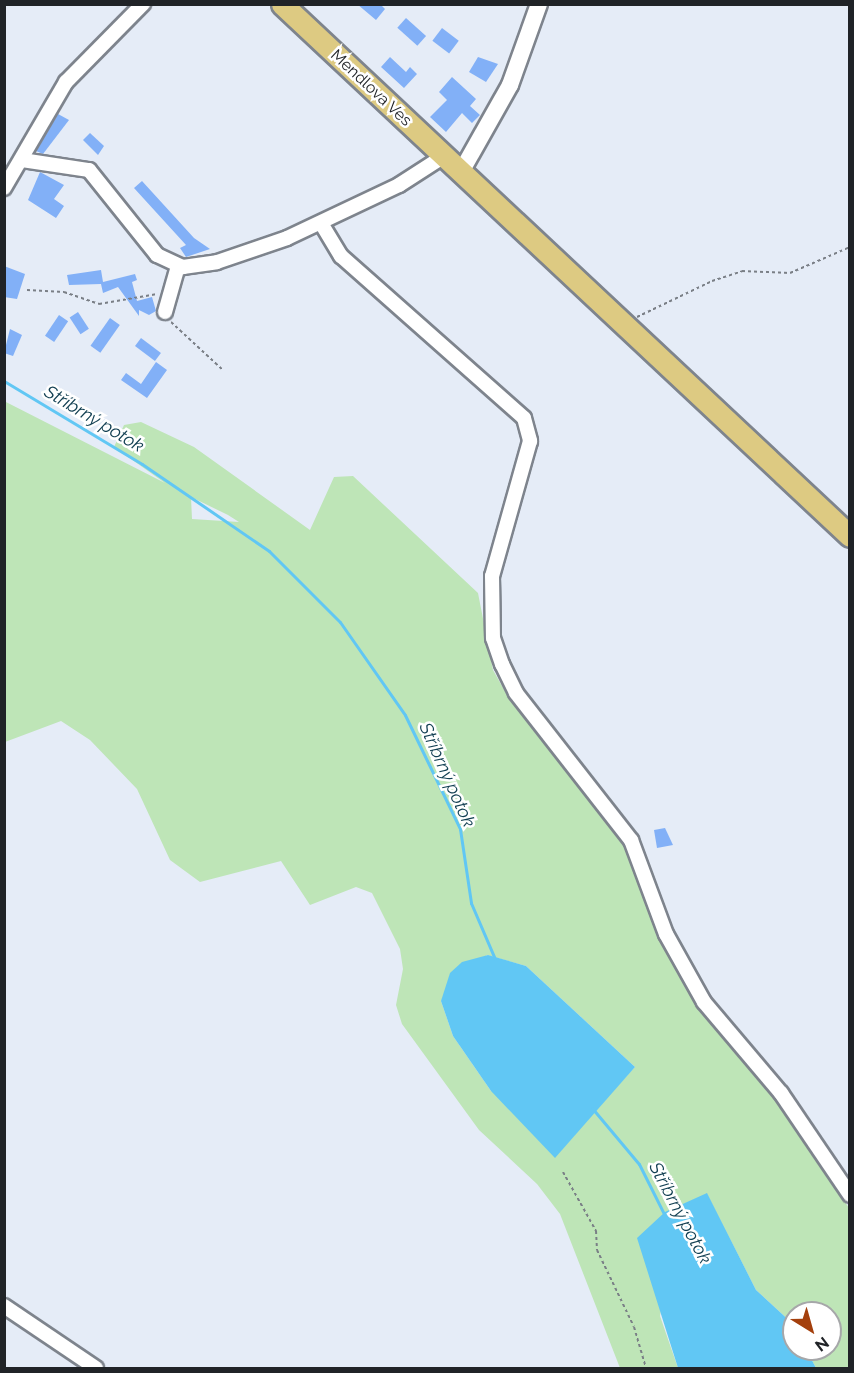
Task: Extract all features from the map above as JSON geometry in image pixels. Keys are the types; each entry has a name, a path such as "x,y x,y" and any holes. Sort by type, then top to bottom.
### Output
{"main road":[{"name":"Mendlova Ves","path":"282,4 849,536"}],"street":[{"path":"4,188 66,82 143,4"},
{"path":"461,172 510,85 539,4"},
{"path":"22,160 89,170 157,255 178,266 217,262 321,223 444,156"},
{"path":"321,223 341,256 524,418 530,441 492,576 493,638 502,664 516,693 631,840 666,934 697,992 781,1093 849,1195"},
{"path":"165,312 168,291 178,266"},
{"path":"4,1306 96,1368"}],"path":[{"path":"624,324 712,281 742,271 790,273 849,247"},
{"path":"27,290 64,292 99,304 168,291"},
{"path":"165,312 223,370"},
{"path":"563,1172 596,1231 597,1250 634,1327 646,1368"}],"green space":[{"path":"4,401 165,483 114,447 124,425 141,422 194,447 310,530 334,477 353,476 478,593 493,670 507,695 621,834 663,944 702,1014 780,1103 849,1208 849,1368 816,1368 812,1361 842,1361 842,1301 782,1301 782,1314 756,1290 707,1194 677,1207 660,1316 678,1368 620,1368 560,1214 537,1184 479,1130 402,1024 396,1005 403,969 400,949 372,893 356,887 310,905 281,861 200,882 170,860 137,789 90,740 61,721 5,742","holes":["191,497 239,522 192,519","487,955 526,966 635,1067 594,1111 491,1091 453,1036 441,1001"]}],"water":[{"path":"488,955 526,966 635,1067 555,1158 491,1091 453,1036 441,1001 450,973 462,962"},
{"path":"707,1193 756,1290 782,1314 782,1361 812,1361 816,1368 678,1368 637,1238 665,1212"}],"building":[{"path":"357,4 380,4 385,9 376,20"},
{"path":"406,18 426,36 417,46 397,28"},
{"path":"442,28 459,41 449,53 432,41"},
{"path":"390,57 406,72 410,67 417,74 404,88 381,67"},
{"path":"478,57 498,64 486,82 469,72"},
{"path":"452,77 476,99 470,106 480,115 472,123 462,113 446,132 430,117 447,100 439,92"},
{"path":"58,114 69,120 43,154 36,151"},
{"path":"90,133 104,146 98,155 83,140"},
{"path":"40,172 64,185 54,199 64,206 56,218 28,200"},
{"path":"142,181 194,238 210,249 186,257 180,248 186,245 134,188"},
{"path":"4,266 25,274 17,299 4,297"},
{"path":"101,270 103,282 135,274 137,280 132,282 137,301 152,297 156,311 149,315 139,310 139,316 118,287 103,293 101,284 69,285 67,275"},
{"path":"78,312 89,329 81,334 70,317"},
{"path":"59,315 68,321 54,342 45,336"},
{"path":"110,318 120,325 100,353 90,346"},
{"path":"10,329 22,335 13,356 4,353"},
{"path":"141,338 161,353 155,361 135,346"},
{"path":"156,362 167,370 147,398 121,380 126,373 141,384"},
{"path":"665,828 673,845 657,848 654,830"}],"waterway":[{"name":"Stříbrný potok","path":"4,381 142,464 269,551 340,622 405,715 460,829 471,903 495,959"},
{"name":"Stříbrný potok","path":"592,1108 639,1164 665,1216"}]}
